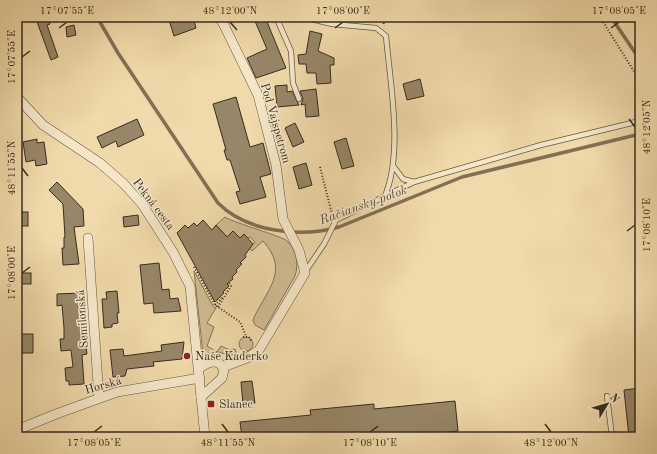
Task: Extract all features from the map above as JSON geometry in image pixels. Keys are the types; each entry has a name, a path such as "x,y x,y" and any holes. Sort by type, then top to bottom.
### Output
{"street":[{"name":"Pod Vajspetrom","path":"218,17 224,25 258,95 276,165 284,221 301,255 305,273"},
{"name":"Pekná cesta","path":"17,97 43,125 100,163 123,183 142,204 155,223 190,286 200,374 205,437"},
{"name":"Semilonská","path":"88,238 99,398"},
{"path":"200,374 204,365 214,362 223,367 248,358 259,350 305,273"},
{"path":"202,397 222,378 224,373 223,367"},
{"name":"Horská","path":"17,430 117,392 200,374"}],"lane":[{"path":"276,17 291,52 293,83 299,99"},
{"path":"303,17 332,24 376,28 386,36 394,132 394,167 384,198"},
{"path":"305,273 328,238 333,223 340,217 384,198 414,182 450,170 541,145 640,121"},
{"path":"394,167 403,179 414,182"},
{"path":"607,396 612,437"}],"path":[{"path":"600,17 640,81"},
{"path":"320,167 333,223"},
{"path":"194,267 215,305 240,322 246,336"},
{"path":"218,308 231,286 229,283"},
{"path":"215,305 222,298 221,297"}],"shaded area":[{"path":"225,217 287,241 295,253 297,267 295,276 264,330 255,325 253,320 273,281 275,262 271,252 263,241 252,251 249,248 255,242 250,237 240,238 233,231 227,237 216,225"},
{"path":"194,271 213,306 216,308 207,323 214,327 207,346 217,352 203,354"},
{"path":"246,337 251,339 253,344 251,349 246,351 241,349 239,344 241,339"},
{"path":"221,346 230,350 235,349 237,355 230,355 217,352"}],"building":[{"path":"47,17 50,24 47,25 58,57 51,60 36,19"},
{"path":"168,17 193,17 196,28 174,36"},
{"path":"265,17 286,68 256,78 247,58 267,49 254,19"},
{"path":"74,25 76,35 67,37 66,27"},
{"path":"310,31 322,34 318,51 334,58 334,65 330,65 331,83 317,84 316,73 307,73 306,64 299,64 298,55 306,54"},
{"path":"420,79 424,96 407,100 403,84"},
{"path":"287,85 287,92 292,91 299,105 277,107 275,86"},
{"path":"316,89 319,116 306,117 305,104 301,105 303,99 300,91"},
{"path":"236,97 250,147 263,143 271,174 260,177 266,197 240,204 236,192 240,191 230,160 227,160 224,150 226,150 213,104"},
{"path":"137,119 144,135 118,147 116,141 102,148 97,137"},
{"path":"295,123 304,142 293,147 285,128"},
{"path":"346,138 354,166 342,169 334,142"},
{"path":"37,139 37,143 44,142 47,164 36,166 35,160 26,162 23,142"},
{"path":"306,163 312,185 299,189 293,167"},
{"path":"57,182 83,209 84,226 74,227 79,264 63,265 62,248 64,248 65,237 63,204 49,190"},
{"path":"17,212 28,212 28,226 17,226"},
{"path":"138,215 139,225 124,227 123,217"},
{"path":"203,220 212,230 216,225 227,237 233,231 240,238 244,234 253,244 245,255 246,257 240,263 242,264 236,270 237,272 232,277 233,279 227,284 229,286 215,302 177,233 185,225 188,228 194,223 197,226"},
{"path":"159,263 162,290 169,289 170,299 178,298 181,311 154,313 153,303 144,304 140,265"},
{"path":"17,273 31,273 31,284 17,284"},
{"path":"117,291 119,313 117,313 118,323 112,324 112,327 104,328 102,299 107,299 106,292"},
{"path":"80,293 80,303 85,303 86,320 83,320 87,354 82,355 84,384 69,385 69,381 66,381 65,368 73,367 71,350 61,351 60,339 64,339 64,328 62,305 57,306 57,294"},
{"path":"21,334 33,334 33,353 17,353 17,336 21,336"},
{"path":"184,342 182,359 153,362 154,366 127,369 125,376 113,377 110,350 123,349 124,356 162,351 161,345"},
{"path":"252,381 255,403 243,404 241,382"},
{"path":"640,388 640,437 629,437 624,390"},
{"path":"455,401 458,431 402,437 242,437 240,422 311,415 310,410 374,404 374,409"}],"waterway":[{"name":"Račiansky potok","path":"97,17 118,53 218,203 230,213 244,221 275,230 308,232 339,227 462,177 640,134"},
{"path":"611,17 640,60"}],"place":[{"name":"Naše Kaderko","path":"187,356"},
{"name":"Slanec","path":"211,404"}]}
